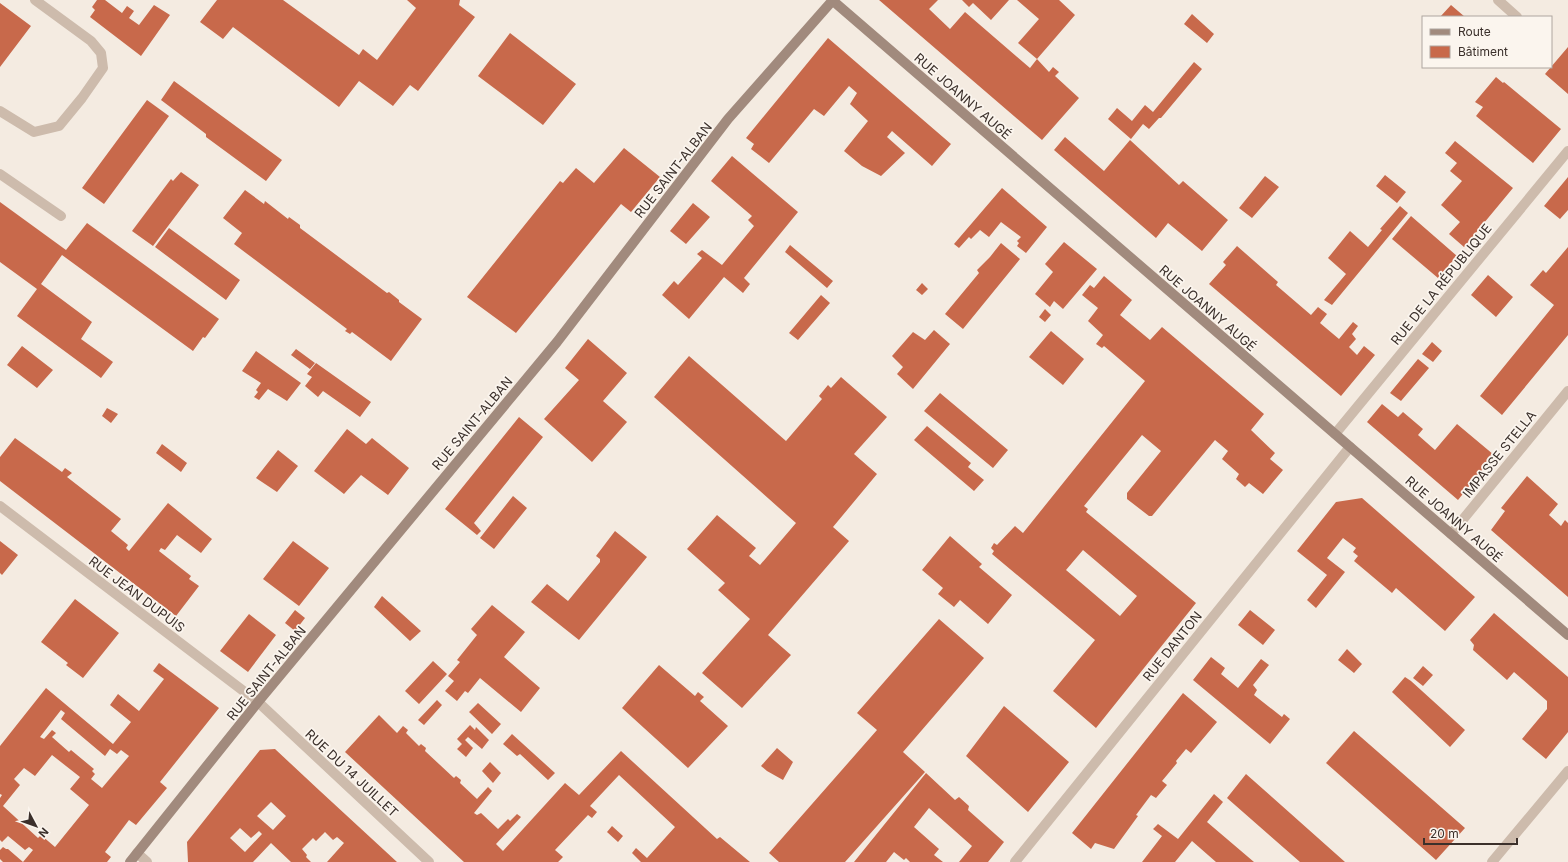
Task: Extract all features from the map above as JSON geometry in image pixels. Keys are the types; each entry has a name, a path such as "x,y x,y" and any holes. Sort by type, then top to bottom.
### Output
{"street":[{"path":"0,111 34,132 59,126 82,98 102,68 101,53 92,41 35,0"},
{"name":"RUE JOANNY AUGÉ","path":"833,0 1568,635"},
{"name":"RUE SAINT-ALBAN","path":"130,862 258,702 557,342 728,119 833,0"},
{"path":"1498,0 1516,16"},
{"name":"RUE DE LA RÉPUBLIQUE","path":"1335,434 1568,151"},
{"path":"0,174 61,216"},
{"name":"IMPASSE STELLA","path":"1451,534 1568,391"},
{"name":"RUE DANTON","path":"1015,862 1350,447"},
{"name":"RUE JEAN DUPUIS","path":"0,506 258,702"},
{"name":"RUE DU 14 JUILLET","path":"258,702 429,862"},
{"path":"1492,862 1568,771"},
{"path":"137,853 147,862"}],"building":[{"path":"97,0 105,0 122,13 127,6 134,11 129,18 139,25 154,5 170,15 141,56 90,17 95,10 92,7"},
{"path":"217,0 283,0 359,55 363,49 377,60 416,8 407,0 460,0 459,5 475,17 418,91 410,85 393,106 359,81 339,107 233,27 223,39 200,22"},
{"path":"879,0 938,0 929,9 950,29 965,12 1030,68 1037,59 1049,72 1053,67 1059,72 1055,76 1079,98 1042,140"},
{"path":"962,0 1009,0 991,20 973,3 969,7"},
{"path":"1017,0 1059,0 1075,15 1037,59 1018,43 1039,19"},
{"path":"0,3 31,26 0,67"},
{"path":"1451,5 1464,16 1441,16"},
{"path":"1192,14 1214,34 1207,43 1184,24"},
{"path":"510,33 576,84 543,125 478,76"},
{"path":"828,38 951,144 932,166 892,131 887,137 905,153 881,176 862,166 844,151 868,121 850,104 857,93 849,86 824,116 814,109 769,163 751,149 754,144 746,138"},
{"path":"1568,47 1568,94 1545,74 1550,68 1552,68 1552,66"},
{"path":"1194,62 1202,69 1161,118 1159,118 1149,129 1143,124 1131,139 1108,119 1117,108 1132,121 1145,105 1153,112"},
{"path":"1496,77 1561,129 1533,163 1476,116 1483,107 1475,102"},
{"path":"174,81 282,160 266,181 206,137 206,134 161,100"},
{"path":"147,100 169,116 104,204 82,188"},
{"path":"1065,137 1104,171 1130,140 1179,185 1183,181 1228,220 1202,251 1168,223 1156,238 1054,150"},
{"path":"1455,141 1513,188 1464,247 1449,234 1460,222 1441,205 1462,181 1450,171 1457,163 1445,153"},
{"path":"624,148 660,177 631,212 621,204 516,333 467,297 560,181 563,183 576,168 594,183"},
{"path":"732,156 798,212 744,278 750,284 743,293 724,277 689,319 662,295 674,281 678,285 702,258 697,254 702,250 722,265 754,226 748,220 752,216 711,181"},
{"path":"181,172 199,185 153,246 132,231 171,179 173,181"},
{"path":"1385,175 1406,192 1397,203 1376,186"},
{"path":"1265,176 1279,187 1252,218 1239,208"},
{"path":"1568,177 1568,210 1560,219 1544,206"},
{"path":"1002,188 1047,227 1026,253 1017,246 1019,243 1017,241 1021,237 1001,222 989,237 980,230 971,239 969,237 959,248 954,244"},
{"path":"245,190 264,204 265,201 288,219 289,217 300,225 300,228 387,293 389,292 399,300 399,302 422,319 391,361 352,332 350,334 345,331 347,329 234,244 242,233 223,218"},
{"path":"0,202 66,250 87,223 219,319 193,351 62,255 41,284 92,322 81,339 113,362 101,378 17,316 37,289 0,262"},
{"path":"693,203 710,217 686,244 670,231"},
{"path":"1400,206 1408,213 1332,305 1324,300 1346,274 1328,258 1350,231 1368,247 1382,230 1380,229"},
{"path":"1411,216 1457,256 1438,278 1392,239"},
{"path":"169,228 240,280 226,300 155,247"},
{"path":"1064,242 1097,269 1063,309 1054,301 1050,307 1035,294 1053,272 1045,264"},
{"path":"1001,243 1020,259 963,329 945,314 979,273 977,270"},
{"path":"790,245 833,281 827,288 785,252"},
{"path":"1237,246 1278,282 1276,285 1311,315 1318,307 1327,314 1320,323 1339,339 1353,322 1358,326 1352,334 1356,339 1349,347 1357,355 1364,346 1375,355 1341,396 1209,284 1226,265 1223,262"},
{"path":"1568,247 1568,335 1502,415 1480,396 1554,305 1530,285 1543,270 1546,273"},
{"path":"1488,275 1513,297 1496,317 1471,295"},
{"path":"1104,276 1132,300 1120,315 1150,340 1162,327 1264,414 1251,430 1275,453 1270,459 1283,470 1263,494 1249,483 1245,487 1236,479 1239,474 1222,459 1228,451 1215,440 1152,516 1149,516 1127,499 1127,493 1161,451 1142,435 1084,506 1088,509 1086,512 1196,603 1096,728 1053,691 1095,640 992,554 994,551 991,548 994,543 997,545 1015,526 1023,533 1145,381 1104,346 1102,348 1096,344 1103,335 1088,321 1098,308 1082,295 1090,285 1094,288","holes":["1083,550 1137,596 1120,616 1066,570"]},
{"path":"922,283 928,289 922,295 916,290"},
{"path":"821,295 830,303 798,340 789,333"},
{"path":"1045,309 1051,315 1045,322 1039,317"},
{"path":"934,330 950,344 913,389 897,374 903,367 892,356 913,332 925,340"},
{"path":"1051,331 1084,359 1063,385 1029,357"},
{"path":"588,339 627,373 603,401 627,422 592,462 544,419 579,380 565,368"},
{"path":"1432,342 1442,351 1433,362 1422,354"},
{"path":"22,346 53,370 37,388 7,365"},
{"path":"296,349 315,363 310,369 291,355"},
{"path":"256,351 301,383 287,401 268,389 259,400 254,397 258,392 256,390 261,383 242,371"},
{"path":"689,356 786,441 822,399 819,396 828,385 831,388 841,377 887,417 854,454 877,474 833,527 849,541 768,635 791,655 742,708 702,673 750,619 718,590 725,583 687,549 717,515 756,548 749,556 760,565 796,523 654,397"},
{"path":"1418,359 1429,368 1401,401 1390,393"},
{"path":"316,363 371,402 360,417 323,391 318,397 305,386 312,377 307,374"},
{"path":"940,393 1008,450 993,468 924,411"},
{"path":"1382,404 1398,417 1403,412 1423,429 1418,435 1435,450 1457,424 1494,455 1458,500 1367,422"},
{"path":"107,408 118,414 111,423 102,416"},
{"path":"519,417 543,437 474,523 481,531 477,535 445,509"},
{"path":"927,426 971,463 968,467 984,480 974,491 914,440"},
{"path":"347,429 366,444 372,438 409,468 388,495 361,475 344,494 314,471"},
{"path":"15,438 62,472 65,468 72,473 67,477 121,519 111,531 128,545 126,548 129,551 168,503 212,539 201,553 177,535 165,550 161,548 159,551 191,576 189,579 199,586 176,616 0,481 0,457"},
{"path":"162,444 187,463 181,472 156,453"},
{"path":"278,450 298,466 277,492 256,478"},
{"path":"1527,476 1558,504 1549,515 1561,526 1565,520 1568,523 1568,597 1491,530 1505,511 1501,508"},
{"path":"513,496 527,508 494,549 480,538"},
{"path":"1362,498 1475,597 1445,631 1396,588 1392,593 1354,561 1358,556 1353,552 1356,548 1343,538 1327,558 1345,572 1316,608 1307,600 1327,575 1297,551 1336,502"},
{"path":"615,531 647,557 579,640 531,602 547,584 568,601 600,562 600,559 596,556"},
{"path":"950,536 982,564 979,567 1012,595 988,624 960,600 954,607 938,594 943,588 922,570"},
{"path":"0,541 18,555 2,575 0,573"},
{"path":"293,541 329,568 299,606 263,579"},
{"path":"382,596 421,631 410,641 374,607"},
{"path":"75,599 119,633 83,678 66,665 68,663 41,642"},
{"path":"492,605 525,632 504,657 540,688 521,712 480,678 468,693 465,691 457,701 445,691 454,681 448,676 460,662 457,660 477,635 471,629"},
{"path":"295,610 305,618 295,631 285,623"},
{"path":"1250,610 1275,630 1263,645 1238,625"},
{"path":"1494,613 1568,677 1568,732 1546,759 1522,739 1547,709 1547,701 1514,672 1507,680 1473,650 1474,645 1470,640"},
{"path":"249,614 276,635 248,672 220,651"},
{"path":"939,619 984,658 903,752 925,772 845,862 779,862 769,853 877,730 857,713"},
{"path":"1347,649 1362,664 1354,673 1338,660"},
{"path":"1211,657 1225,668 1221,674 1238,688 1261,659 1269,665 1253,685 1257,690 1254,695 1282,717 1284,714 1290,719 1270,744 1193,680"},
{"path":"433,661 447,674 419,704 405,691"},
{"path":"159,663 219,708 160,782 167,788 136,825 129,820 105,852 111,857 107,862 23,862 33,850 29,847 25,850 8,836 2,842 0,840 0,798 2,795 0,794 0,746 46,688 113,744 131,722 110,705 118,694 139,711 164,679 153,671","holes":["61,710 65,713 61,719 105,756 110,749 117,754 121,750 129,756 102,788 91,779 95,774 92,771 94,769 71,750 69,752 52,737 56,733 52,730 44,739 40,737","52,755 80,777 70,789 89,805 55,847 41,835 38,838 3,806 20,785 14,779 24,768 35,776"]},
{"path":"659,665 695,696 698,692 704,697 700,701 728,726 688,768 622,708"},
{"path":"1423,666 1433,675 1423,686 1413,678"},
{"path":"1405,677 1465,730 1450,747 1392,692"},
{"path":"1183,693 1217,722 1191,753 1186,749 1176,761 1177,763 1162,781 1167,785 1156,798 1151,795 1114,849 1095,843 1091,849 1072,833"},
{"path":"437,700 442,705 424,725 418,720"},
{"path":"478,703 501,724 492,734 469,712"},
{"path":"1004,706 1069,762 1028,812 966,756"},
{"path":"379,715 397,733 403,726 408,730 406,733 419,746 421,744 426,748 425,751 454,778 456,776 461,780 460,783 477,799 488,787 492,791 474,813 477,815 481,813 498,829 508,819 510,821 517,814 521,817 496,844 503,851 565,783 579,795 621,751 717,839 720,837 750,862 641,862 632,853 636,848 647,858 675,827 619,775 590,806 597,812 592,818 588,815 555,850 563,857 558,862 464,862 345,752"},
{"path":"470,725 475,730 476,727 489,740 482,749 468,737 465,740 473,748 466,757 457,749 462,744 457,739"},
{"path":"1354,731 1465,828 1436,860 1326,763"},
{"path":"512,734 555,773 548,780 520,754 517,756 503,744"},
{"path":"777,748 793,762 783,780 761,766"},
{"path":"275,749 397,862 327,862 344,843 337,837 333,840 325,832 316,841 313,838 302,849 307,855 306,857 311,862 291,862 271,843 253,862 188,862 187,842 260,750","holes":["271,802 286,816 273,830 257,816","240,828 251,838 259,831 262,834 245,852 230,838"]},
{"path":"490,762 501,773 493,783 482,771"},
{"path":"926,773 955,800 959,797 969,806 968,810 1004,842 988,862 959,862 972,846 929,808 914,827 939,849 934,855 943,862 910,862 906,858 904,860 894,852 886,862 854,862"},
{"path":"1246,774 1345,862 1300,862 1227,798"},
{"path":"1214,794 1223,802 1207,822 1254,862 1216,862 1192,841 1175,862 1142,862 1162,836 1153,829 1158,824 1178,839"},
{"path":"612,826 623,836 618,842 607,832"},
{"path":"3,847 8,849 23,862 3,862 0,859 0,850"}]}
